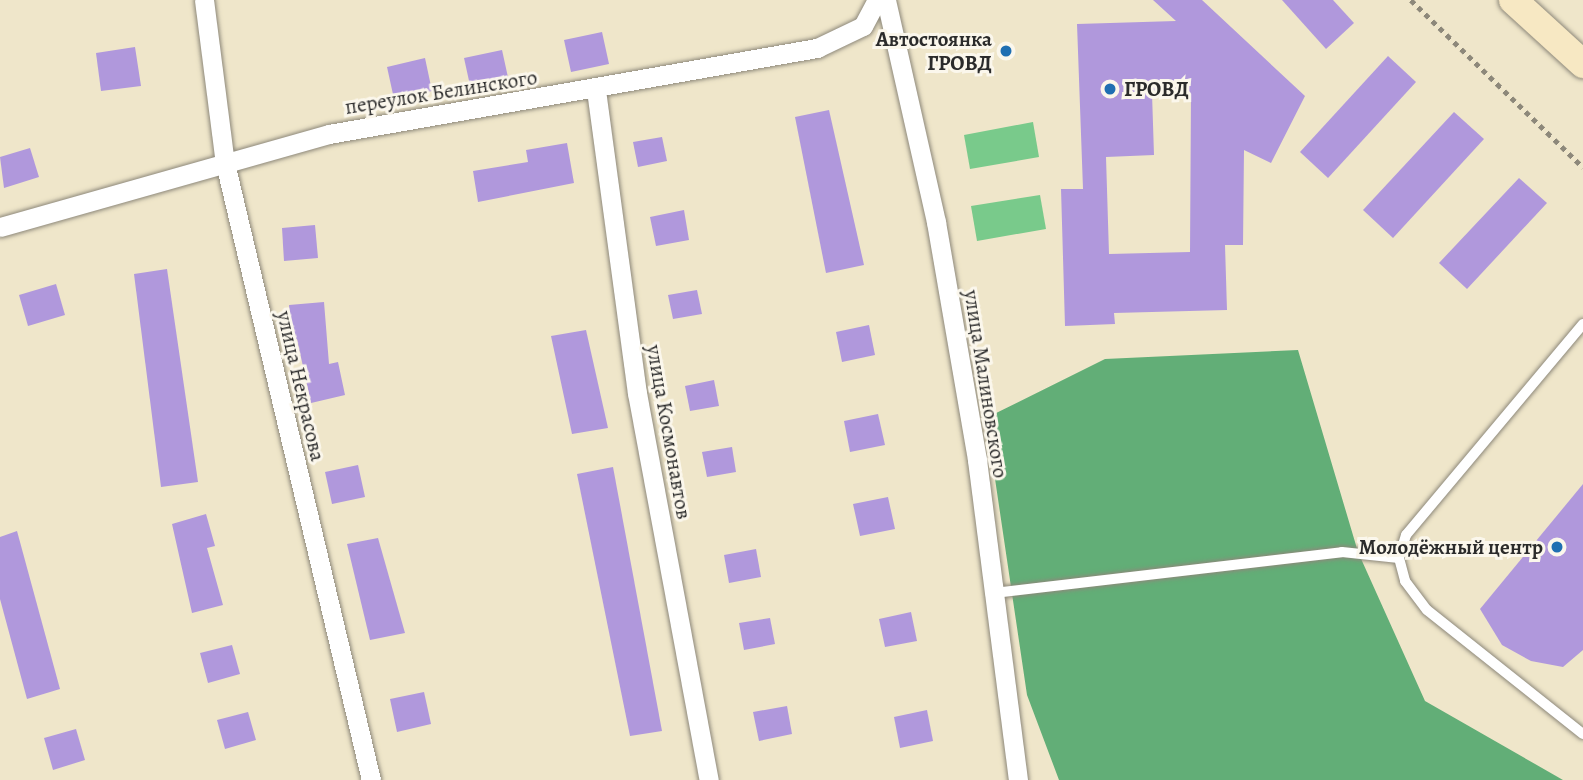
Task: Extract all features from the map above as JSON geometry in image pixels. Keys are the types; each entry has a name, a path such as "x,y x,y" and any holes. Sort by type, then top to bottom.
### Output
{"main road":[{"path":"1513,0 1583,64"}],"street":[{"name":"улица Некрасова","path":"204,0 225,163 370,780"},
{"name":"переулок Белинского","path":"0,227 329,134 596,90 847,38 877,0"},
{"name":"улица Малиновского","path":"887,0 936,222 994,593 1018,780"},
{"name":"улица Космонавтов","path":"596,90 637,393 709,780"}],"lane":[{"path":"1583,324 1413,526 1399,558 1405,581 1427,610 1583,734"},
{"path":"994,593 1342,552 1399,558"}],"path":[{"path":"1410,0 1583,167"}],"green space":[{"path":"1033,122 1039,157 970,169 964,135"},
{"path":"1040,195 1046,229 977,241 971,206"},
{"path":"1298,350 1358,552 1425,701 1563,780 1059,780 1027,695 986,418 1105,359"}],"building":[{"path":"1153,0 1202,0 1305,96 1271,163 1244,150 1243,245 1225,245 1227,310 1114,313 1115,324 1065,326 1061,189 1083,189 1077,24 1176,21","holes":["1152,93 1191,94 1190,252 1109,254 1106,157 1154,155"]},
{"path":"1282,0 1333,0 1354,23 1326,49"},
{"path":"602,32 609,64 571,72 564,40"},
{"path":"135,47 141,86 101,91 96,53"},
{"path":"502,50 509,82 471,90 464,58"},
{"path":"1388,56 1416,82 1328,178 1300,152"},
{"path":"425,58 432,91 394,99 387,67"},
{"path":"829,110 864,265 826,273 795,117"},
{"path":"1454,112 1484,139 1393,238 1363,210"},
{"path":"662,137 667,161 638,167 633,142"},
{"path":"567,143 574,183 478,202 473,171 528,162 526,150"},
{"path":"30,148 39,177 4,188 0,157"},
{"path":"1519,178 1547,203 1467,289 1439,263"},
{"path":"684,210 689,240 656,246 650,217"},
{"path":"315,225 318,258 284,261 282,228"},
{"path":"167,269 198,482 161,487 134,274"},
{"path":"56,284 65,315 28,326 19,295"},
{"path":"697,290 702,314 673,319 668,295"},
{"path":"324,302 329,364 338,362 345,395 311,403 297,339 292,340 289,305"},
{"path":"869,325 875,355 842,362 836,332"},
{"path":"586,330 608,428 572,434 551,336"},
{"path":"714,380 719,406 690,411 685,386"},
{"path":"878,414 885,445 850,452 844,421"},
{"path":"732,447 736,472 707,477 702,452"},
{"path":"358,465 365,497 332,504 325,472"},
{"path":"613,467 662,731 630,736 577,474"},
{"name":"Молодёжный центр","path":"1583,484 1583,650 1563,667 1531,661 1502,645 1480,609"},
{"path":"888,497 895,529 860,536 853,504"},
{"path":"206,514 215,546 207,548 223,605 192,613 172,524"},
{"path":"17,531 60,689 27,699 0,599 0,537"},
{"path":"378,538 405,633 370,640 347,544"},
{"path":"756,549 761,577 729,583 724,555"},
{"path":"911,612 917,641 885,647 879,619"},
{"path":"770,618 775,644 744,650 739,623"},
{"path":"232,645 240,674 208,683 200,653"},
{"path":"424,692 431,724 397,732 390,699"},
{"path":"787,706 792,734 759,741 753,712"},
{"path":"927,710 933,741 900,748 894,717"},
{"path":"248,712 256,740 225,749 217,720"},
{"path":"76,729 85,760 53,770 44,738"}],"place":[{"name":"Автостоянка ГРОВД","path":"1006,51"},
{"name":"ГРОВД","path":"1110,89"},
{"name":"Молодёжный центр","path":"1557,547"}]}
